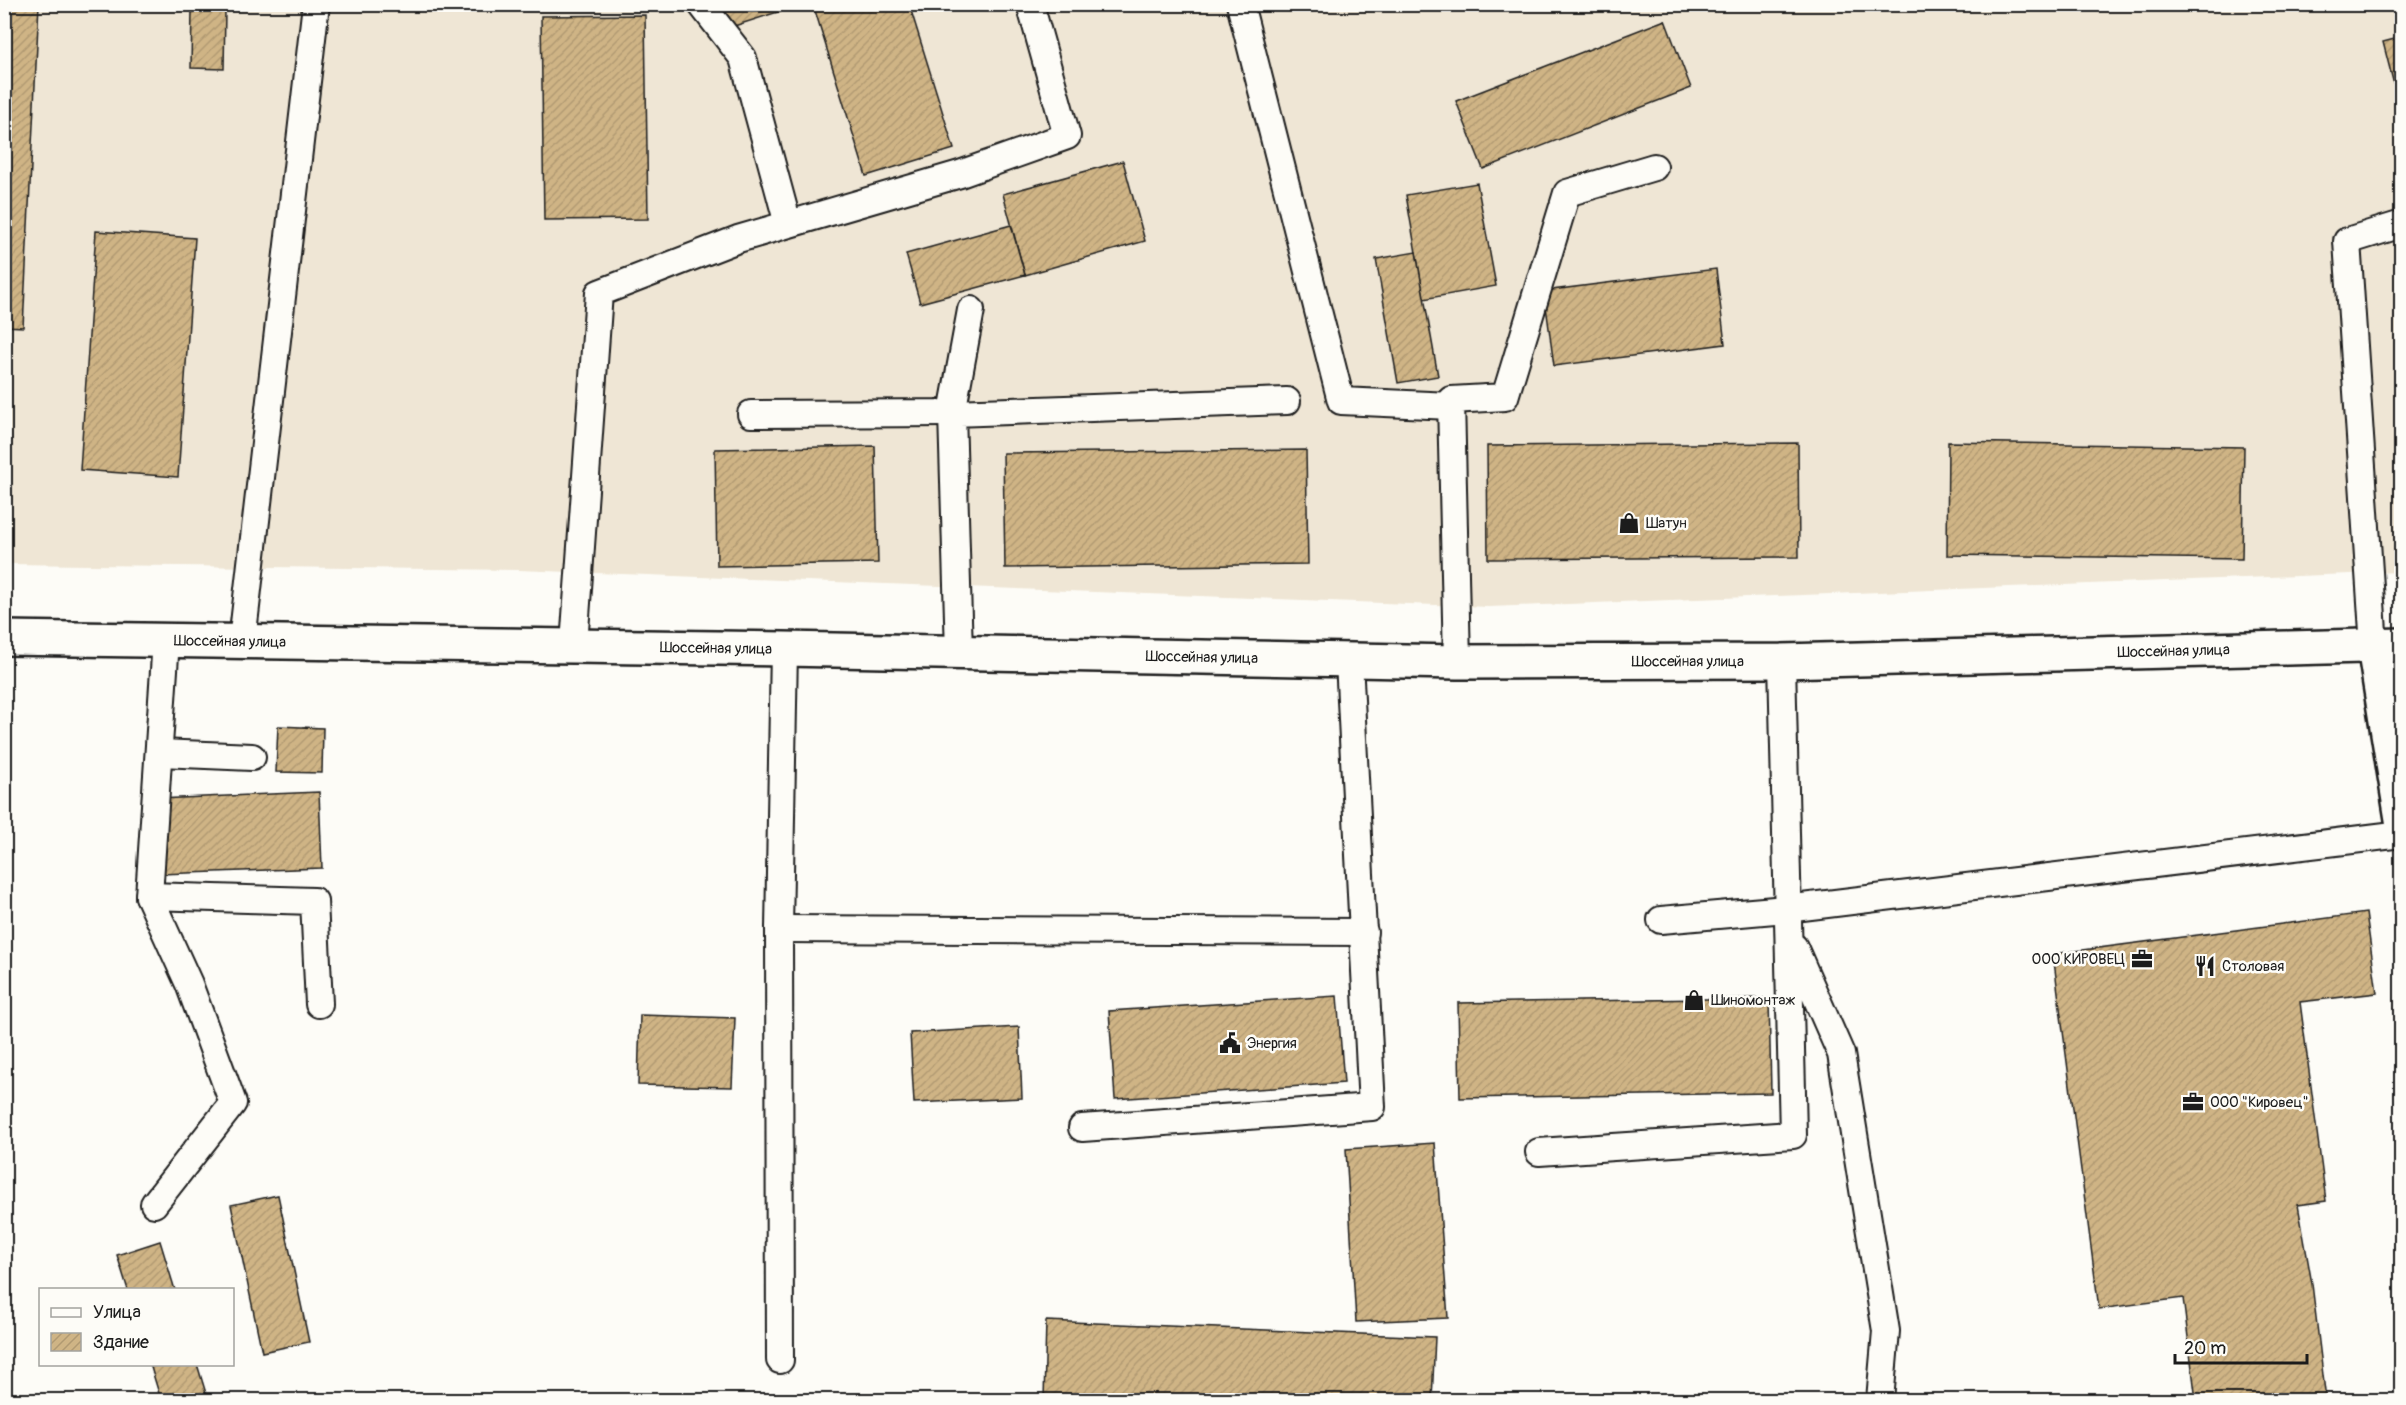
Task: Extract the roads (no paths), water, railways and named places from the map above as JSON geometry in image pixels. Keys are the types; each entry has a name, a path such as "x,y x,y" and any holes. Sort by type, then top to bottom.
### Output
{"main road":[{"name":"Шоссейная улица","path":"4,638 574,645 1457,662 1782,660 2388,646"},
{"path":"2388,646 2402,819"}],"lane":[{"path":"242,641 316,4"},
{"path":"701,4 743,58 788,224"},
{"path":"574,645 599,293 738,239 960,174 1067,136 1030,4"},
{"path":"1239,4 1341,401 1451,406"},
{"path":"1457,662 1451,400 1505,397 1567,193 1654,167"},
{"path":"2388,646 2347,241 2402,224"},
{"path":"959,653 952,413 971,310"},
{"path":"751,414 952,413 1287,401"},
{"path":"154,1204 233,1103 189,984 149,896 166,640"},
{"path":"780,1360 779,929 784,649"},
{"path":"1539,1152 1793,1135 1782,660"},
{"path":"1082,1128 1372,1107 1349,661"},
{"path":"160,753 252,758"},
{"path":"1661,920 1786,909 2402,834"},
{"path":"149,896 314,901 319,1004"},
{"path":"779,929 1364,932"},
{"path":"1789,936 1841,1054 1886,1331 1880,1401"}],"place":[{"name":"Шатун","path":"1629,523"},
{"name":"ООО КИРОВЕЦ","path":"2142,959"},
{"name":"Столовая","path":"2205,966"},
{"name":"Шиномонтаж","path":"1694,1000"},
{"name":"Энергия","path":"1230,1043"},
{"name":"ООО \"Кировец\"","path":"2193,1102"}]}
